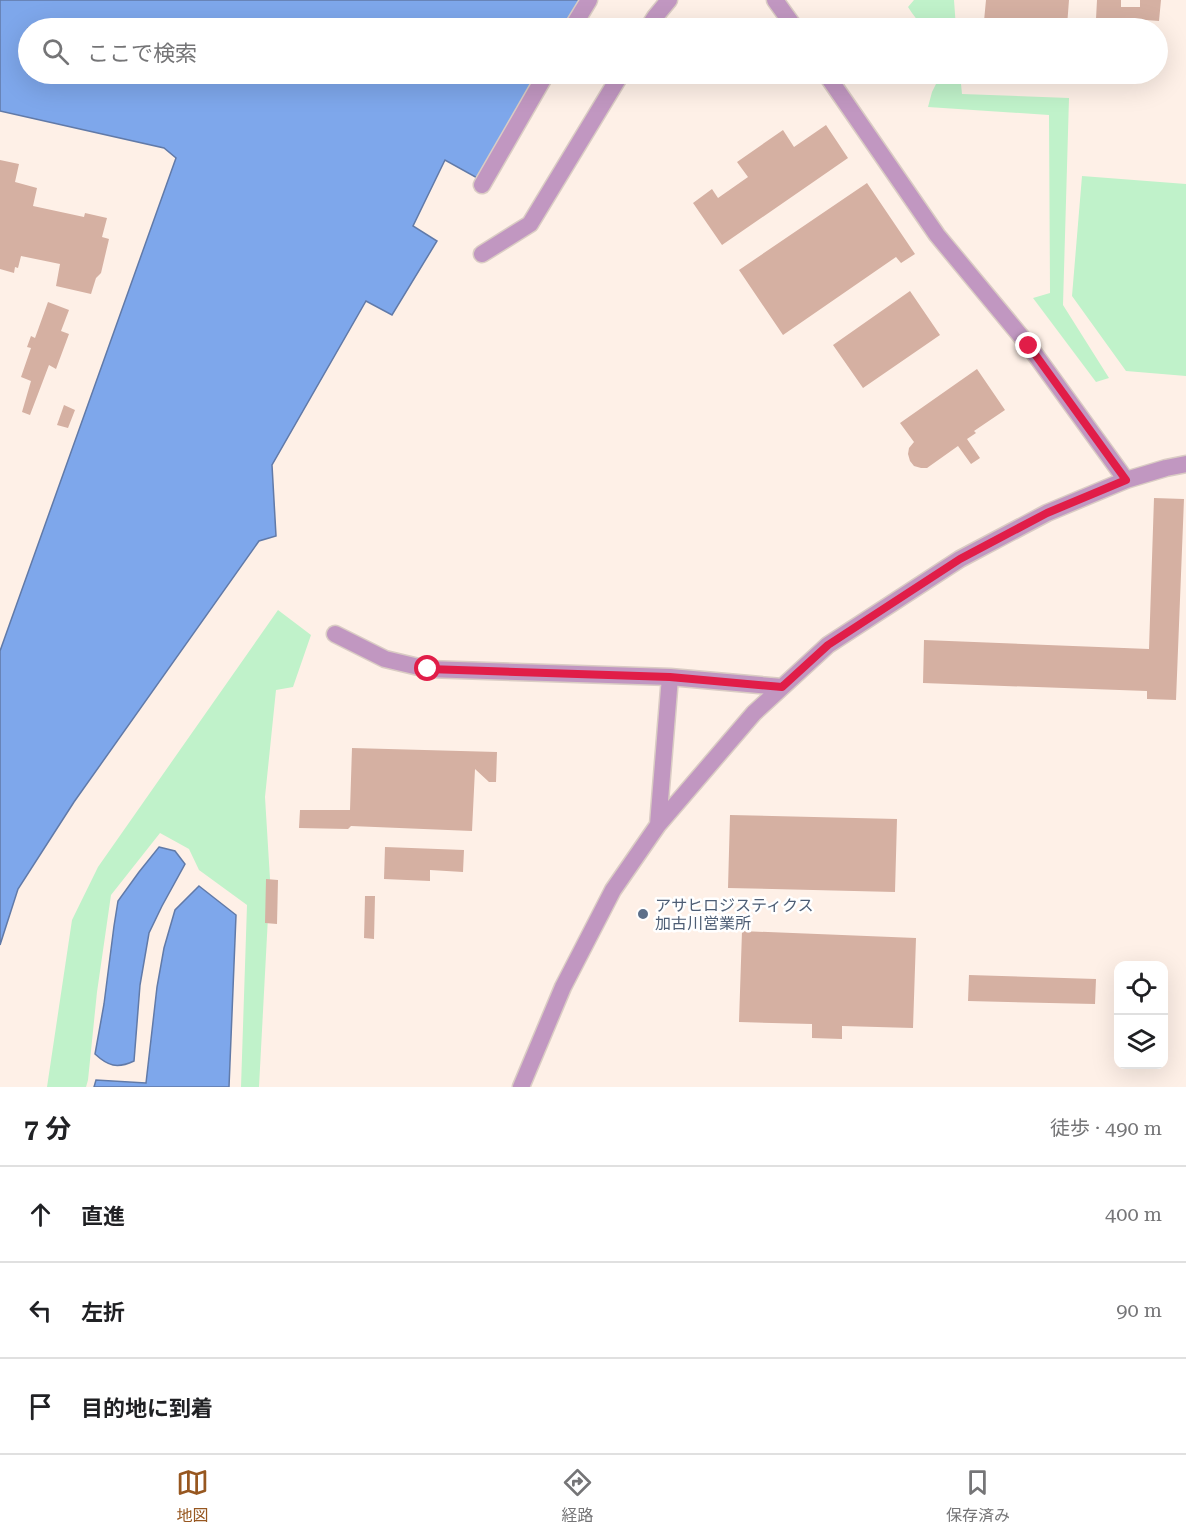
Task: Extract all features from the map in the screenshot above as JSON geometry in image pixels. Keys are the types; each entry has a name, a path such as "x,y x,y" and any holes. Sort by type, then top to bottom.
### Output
{"street":[{"path":"578,18 589,0"},
{"path":"654,18 669,0"},
{"path":"775,0 788,18"},
{"path":"482,185 540,84"},
{"path":"482,254 530,224 615,84"},
{"path":"833,84 937,234 1029,346 1126,480"},
{"path":"521,1087 562,987 613,890 658,825 754,713 828,645 960,559 1047,513 1126,480 1186,464"},
{"path":"335,634 386,659 428,669 670,677 782,687"},
{"path":"658,825 670,677"}],"green space":[{"path":"914,0 954,0 955,18 916,18 908,7"},
{"path":"936,84 961,84 962,94 1069,98 1063,305 1109,378 1096,382 1033,298 1050,293 1049,115 928,107"},
{"path":"1082,176 1186,184 1186,376 1126,371 1072,296"},
{"path":"278,610 311,635 293,687 276,690 265,797 270,879 259,1087 241,1087 247,905 199,870 189,849 160,833 111,895 86,1087 47,1087 72,920 98,867"}],"water":[{"path":"0,0 581,0 571,18 18,18 18,84 533,84 479,179 445,160 413,226 437,241 392,315 366,301 272,465 276,536 259,541 74,802 18,889 0,945 0,651 176,158 164,148 0,111"},
{"path":"159,847 175,851 185,864 149,933 140,985 134,1061 123,1065 113,1065 95,1054 118,901"},
{"path":"199,886 236,915 229,1087 94,1087 96,1080 146,1083 164,948 175,910"}],"building":[{"path":"986,0 1069,0 1068,18 984,18"},
{"path":"1097,0 1121,0 1121,7 1140,7 1140,0 1161,0 1159,18 1096,18"},
{"path":"826,125 848,158 722,245 693,203 712,189 718,198 748,177 737,162 783,130 794,147"},
{"path":"0,160 19,164 15,182 37,188 33,206 84,217 85,213 107,218 102,237 109,239 101,273 96,278 91,294 56,286 60,264 21,256 14,273 0,269"},
{"path":"867,183 915,254 901,263 896,257 783,335 739,270"},
{"path":"910,291 940,335 863,388 833,345"},
{"path":"48,302 69,310 61,331 69,334 56,369 49,365 30,415 22,412 31,381 21,377 31,348 27,347 31,336 35,338"},
{"path":"977,369 1005,410 974,431 976,433 967,439 980,458 971,464 958,446 927,468 914,466 908,454 914,442 900,423"},
{"path":"64,405 75,410 68,428 57,425"},
{"path":"1154,498 1184,499 1176,700 1147,699 1147,691 923,683 924,640 1149,649"},
{"path":"352,748 497,752 496,782 489,782 475,769 472,831 351,826 348,829 299,828 300,810 350,810"},
{"path":"730,815 897,819 895,892 728,888"},
{"path":"385,847 464,850 463,872 430,870 430,881 384,879"},
{"path":"266,879 278,880 277,924 265,923"},
{"path":"365,896 375,896 374,939 364,938"},
{"path":"742,931 916,938 913,1028 842,1026 842,1039 812,1038 812,1024 739,1022"},
{"path":"969,975 1096,979 1095,1004 968,1001"}],"place":[{"name":"アサヒロジスティクス 加古川営業所","path":"643,914"}],"route":[{"path":"428,669 670,677 782,687 828,645 960,559 1047,513 1126,480 1029,346"}]}
